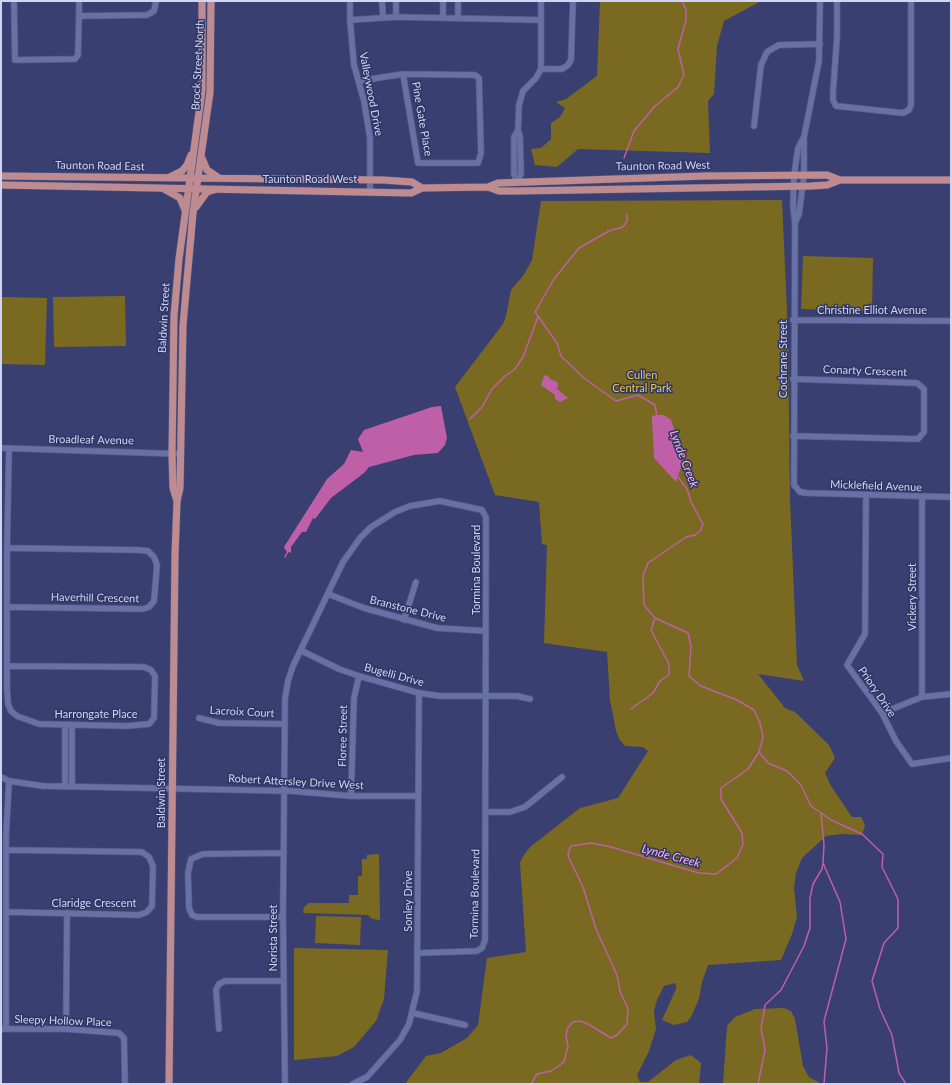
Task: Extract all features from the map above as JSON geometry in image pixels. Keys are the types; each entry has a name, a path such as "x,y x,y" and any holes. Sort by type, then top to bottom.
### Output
{"main road":[{"name":"Brock Street North","path":"196,136 202,90 202,1"},
{"name":"Brock Street North","path":"199,178 210,92 212,1"},
{"path":"168,178 182,171 186,166 196,136"},
{"name":"Baldwin Street","path":"177,501 173,488 172,454 174,316 188,188 196,136"},
{"path":"202,156 207,170 219,178"},
{"name":"Taunton Road West","path":"488,187 498,183 517,182 804,175 828,175 840,180"},
{"name":"Taunton Road East","path":"1,176 199,178"},
{"name":"Baldwin Street","path":"169,1084 177,501 180,488 184,308 199,178"},
{"name":"Taunton Road West","path":"199,178 370,180 412,182 422,188"},
{"name":"Taunton Road West","path":"197,188 411,192 422,188 488,187 499,191 518,191 802,186 827,185 840,180 951,180"},
{"name":"Taunton Road East","path":"1,186 197,188"},
{"path":"160,187 180,198 186,212"},
{"path":"194,213 200,200 207,192 219,189"}],"street":[{"path":"14,1 15,60 75,59 78,55 79,1"},
{"path":"79,16 147,15 154,11 156,1"},
{"name":"Valleywood Drive","path":"350,1 354,65 364,101 370,138 370,191"},
{"path":"382,1 383,17"},
{"path":"396,1 396,17"},
{"path":"442,1 442,18"},
{"path":"458,1 458,18"},
{"path":"517,182 514,175 514,137 518,130 521,96 523,91 536,78 541,69 541,1"},
{"path":"541,69 562,69 568,65 571,60 573,1"},
{"name":"Cochrane Street","path":"795,223 799,214 804,175 804,137 818,69 820,44 820,1"},
{"path":"837,1 837,37 833,92 833,100 836,106 842,108 903,113 909,110 911,105 911,1"},
{"path":"350,20 383,17 541,20"},
{"path":"754,126 761,65 767,52 779,45 820,44"},
{"name":"Pine Gate Place","path":"359,81 403,74 475,75 479,78 482,153 478,163 418,163 403,74"},
{"name":"Cochrane Street","path":"800,492 794,485 793,320 795,223 793,206 794,176 798,148 804,137"},
{"name":"Christine Elliot Avenue","path":"793,320 951,321"},
{"name":"Conarty Crescent","path":"793,436 918,439 924,432 924,389 917,383 794,379"},
{"name":"Broadleaf Avenue","path":"1,448 137,451 181,454"},
{"name":"Harrongate Place","path":"7,666 144,667 151,670 155,676 154,718 149,724 127,726 39,724 17,716 11,711 8,704 7,666 9,448"},
{"name":"Micklefield Avenue","path":"800,492 922,498 951,497"},
{"name":"Priory Drive","path":"866,495 866,634 847,665 882,713 896,741 912,764 951,758"},
{"name":"Vickery Street","path":"922,498 922,697"},
{"name":"Tormina Boulevard","path":"285,791 285,699 288,681 293,666 302,651 328,594 351,549 371,527 410,506 433,501 453,502 482,510 486,517 485,940 482,948 477,951 418,953"},
{"name":"Haverhill Crescent","path":"7,548 148,551 154,557 157,565 154,601 149,607 143,609 7,607"},
{"path":"404,620 416,582"},
{"name":"Branstone Drive","path":"328,594 345,602 404,620 437,628 486,631"},
{"name":"Bugelli Drive","path":"302,651 359,676 419,693 440,696 517,696 530,699"},
{"name":"Floree Street","path":"352,796 354,698 359,676"},
{"name":"Sonley Drive","path":"353,1084 367,1077 392,1051 409,1024 413,1013 417,991 419,693"},
{"path":"882,713 922,697 951,694"},
{"name":"Lacroix Court","path":"199,718 219,723 285,724"},
{"path":"65,725 65,787"},
{"path":"72,725 72,787"},
{"name":"Robert Attersley Drive West","path":"1,777 10,781 43,786 320,792 352,796 418,796"},
{"path":"486,812 510,812 525,808 562,778"},
{"path":"4,1029 7,850 10,781"},
{"name":"Norista Street","path":"284,1084 283,917 285,791"},
{"name":"Claridge Crescent","path":"7,850 142,852 149,857 153,866 152,906 147,912 139,915 7,912"},
{"path":"283,917 197,917 192,915 189,908 188,873 191,859 203,854 284,853"},
{"path":"66,1029 67,913"},
{"path":"219,1029 216,990 218,984 225,981 284,981"},
{"path":"413,1013 465,1025"},
{"name":"Sleepy Hollow Place","path":"4,1029 66,1029 119,1033 124,1038 125,1084"}],"green space":[{"path":"600,1 761,1 724,21 717,46 714,94 708,101 710,153 578,149 557,167 535,165 531,149 541,148 551,139 551,123 560,117 565,108 556,102 566,99 597,76"},
{"name":"Cullen Central Park","path":"782,200 788,334 790,499 797,665 804,681 758,674 785,708 795,712 829,745 835,758 825,773 831,786 852,817 861,817 865,825 862,835 841,834 826,836 802,858 796,873 794,888 797,917 792,934 781,960 708,965 702,982 699,999 691,1017 687,1022 674,1025 662,1020 676,989 676,983 664,986 657,1000 654,1011 656,1029 649,1051 637,1075 640,1082 648,1082 676,1060 691,1055 701,1063 699,1084 405,1084 426,1056 441,1053 467,1038 478,1025 487,958 526,952 520,863 530,847 580,808 618,798 648,751 643,747 625,746 620,740 616,731 610,700 607,652 544,643 547,545 542,544 539,502 495,495 455,387 503,324 511,290 523,276 532,260 541,201"},
{"path":"803,256 873,258 872,311 801,309"},
{"path":"125,296 126,346 54,347 53,297"},
{"path":"2,297 47,298 45,365 1,364"},
{"path":"379,854 380,920 372,919 368,915 303,913 304,907 309,903 349,903 349,895 358,895 358,876 362,876 362,859 367,859 367,855"},
{"path":"316,916 361,917 360,945 315,943"},
{"path":"294,948 388,950 384,999 376,1021 354,1047 337,1056 294,1060"},
{"path":"784,1008 791,1011 795,1019 803,1066 809,1077 822,1084 723,1084 727,1026 735,1017 755,1009"}],"shaded area":[{"path":"547,375 551,380 556,381 558,384 557,389 568,398 560,402 555,399 555,395 541,385 544,376"},
{"path":"441,406 447,438 445,445 438,453 414,455 369,467 364,473 331,498 315,519 313,518 306,532 302,532 291,547 291,553 286,551 284,547 327,479 344,464 351,450 363,452 358,439 364,430 432,407"},
{"path":"664,415 671,420 675,432 682,463 676,482 654,458 652,416"}],"waterway":[{"name":"Lynde Creek","path":"624,158 634,131 654,107 678,87 684,75 678,49 686,20 686,10 682,1"},
{"name":"Lynde Creek","path":"627,214 627,221 623,227 609,231 579,248 554,279 535,312 557,343 561,356 584,378 616,401 638,395 655,405 657,416"},
{"path":"470,419 482,407 492,389 505,376 515,369 523,357 538,317"},
{"name":"Lynde Creek","path":"531,1084 537,1074 551,1071 564,1062 568,1046 566,1036 567,1029 573,1022 580,1021 588,1024 611,1038 617,1035 627,1024 628,1009 620,991 617,975 596,929 583,887 569,858 568,853 571,846 591,843 611,847 699,873 716,874 737,858 743,844 742,833 721,799 721,788 748,769 759,752 763,737 760,723 754,710 737,700 701,686 689,676 691,646 688,633 655,618 644,605 643,576 648,563 686,537 695,535 701,530 703,524 691,502 687,489 678,477"},
{"path":"285,557 288,551"},
{"path":"631,709 653,693 660,681 669,675 669,664 651,630 655,618"},
{"path":"759,752 768,763 787,771 801,785 811,806 831,820 862,834 883,854 882,867 898,899 898,928 884,943 872,981 880,1009 892,1035 899,1073 906,1084"},
{"path":"758,1084 765,1050 761,1029 765,1005 781,990 804,946 810,928 810,898 813,884 822,869 823,862 824,845 821,814"},
{"path":"823,863 840,902 846,939 824,1021 827,1048 824,1084"}]}
